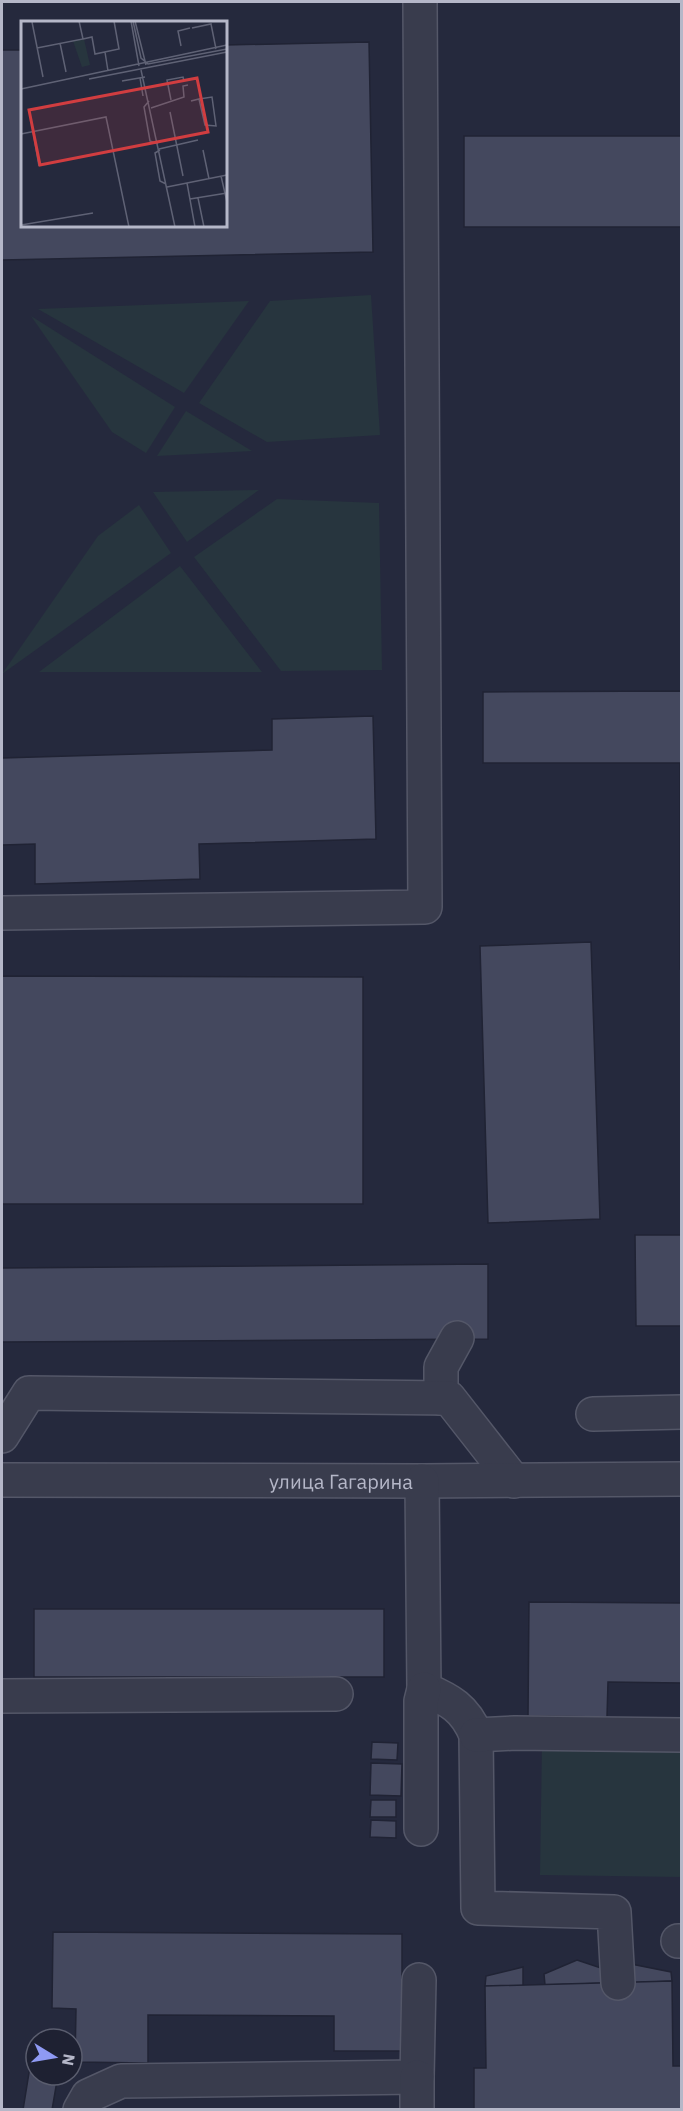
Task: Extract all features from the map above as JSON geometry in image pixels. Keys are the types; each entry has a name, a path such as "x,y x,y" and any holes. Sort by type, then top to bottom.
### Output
{"street":[{"path":"2,913 425,907 420,2"},
{"path":"441,1398 441,1367 457,1338"},
{"path":"2,1436 29,1393 449,1398 514,1480"},
{"path":"593,1414 681,1412"},
{"name":"улица Гагарина","path":"2,1480 681,1479"},
{"path":"421,1829 421,1701 424,1689 422,1481"},
{"path":"424,1689 450,1700 471,1722 476,1735 478,1908 614,1912 618,1983"},
{"path":"2,1696 336,1694"},
{"path":"476,1735 515,1733 681,1735"},
{"path":"417,2109 419,1980"},
{"path":"80,2109 88,2096 121,2081 417,2077"}],"shaded area":[{"path":"371,295 380,435 267,442 199,403 270,301"},
{"path":"249,301 184,393 38,309"},
{"path":"31,316 175,407 146,453 112,432"},
{"path":"186,411 252,451 157,456"},
{"path":"259,490 187,542 153,492"},
{"path":"277,499 379,503 382,670 281,671 194,557"},
{"path":"139,505 171,553 2,674 98,536"},
{"path":"180,566 262,672 39,672"},
{"path":"542,1742 681,1743 681,1877 540,1875"}],"building":[{"path":"369,42 373,252 2,260 2,50 21,50 21,226 226,226 226,45"},
{"path":"464,136 682,136 682,227 464,227"},
{"path":"682,691 682,969 680,969 680,763 483,763 483,692"},
{"path":"373,716 376,839 199,844 200,879 35,884 35,844 2,845 2,758 272,750 272,719"},
{"path":"591,942 600,1219 488,1223 480,946"},
{"path":"2,976 363,977 363,1204 2,1204"},
{"path":"635,1235 682,1235 682,1326 636,1326"},
{"path":"488,1264 488,1339 2,1342 2,1268"},
{"path":"529,1602 682,1603 682,1683 608,1682 607,1717 528,1716"},
{"path":"34,1609 384,1609 384,1677 34,1677"},
{"path":"372,1742 398,1743 397,1760 371,1759"},
{"path":"371,1763 402,1764 401,1796 370,1795"},
{"path":"371,1800 396,1800 396,1817 370,1817"},
{"path":"371,1820 396,1821 396,1838 370,1837"},
{"path":"53,1932 402,1934 402,2051 334,2051 334,2016 148,2015 148,2063 84,2062 84,2027 76,2027 76,2009 52,2008"},
{"path":"577,1960 604,1969 609,1983 545,1985 544,1974"},
{"path":"631,1964 671,1972 672,1981 631,1983"},
{"path":"523,1967 523,1987 485,1986 486,1976"},
{"path":"672,1981 673,2066 682,2066 682,2110 474,2110 474,2068 486,2068 485,1986"},
{"path":"27,2087 56,2087 52,2110 23,2110"}]}
